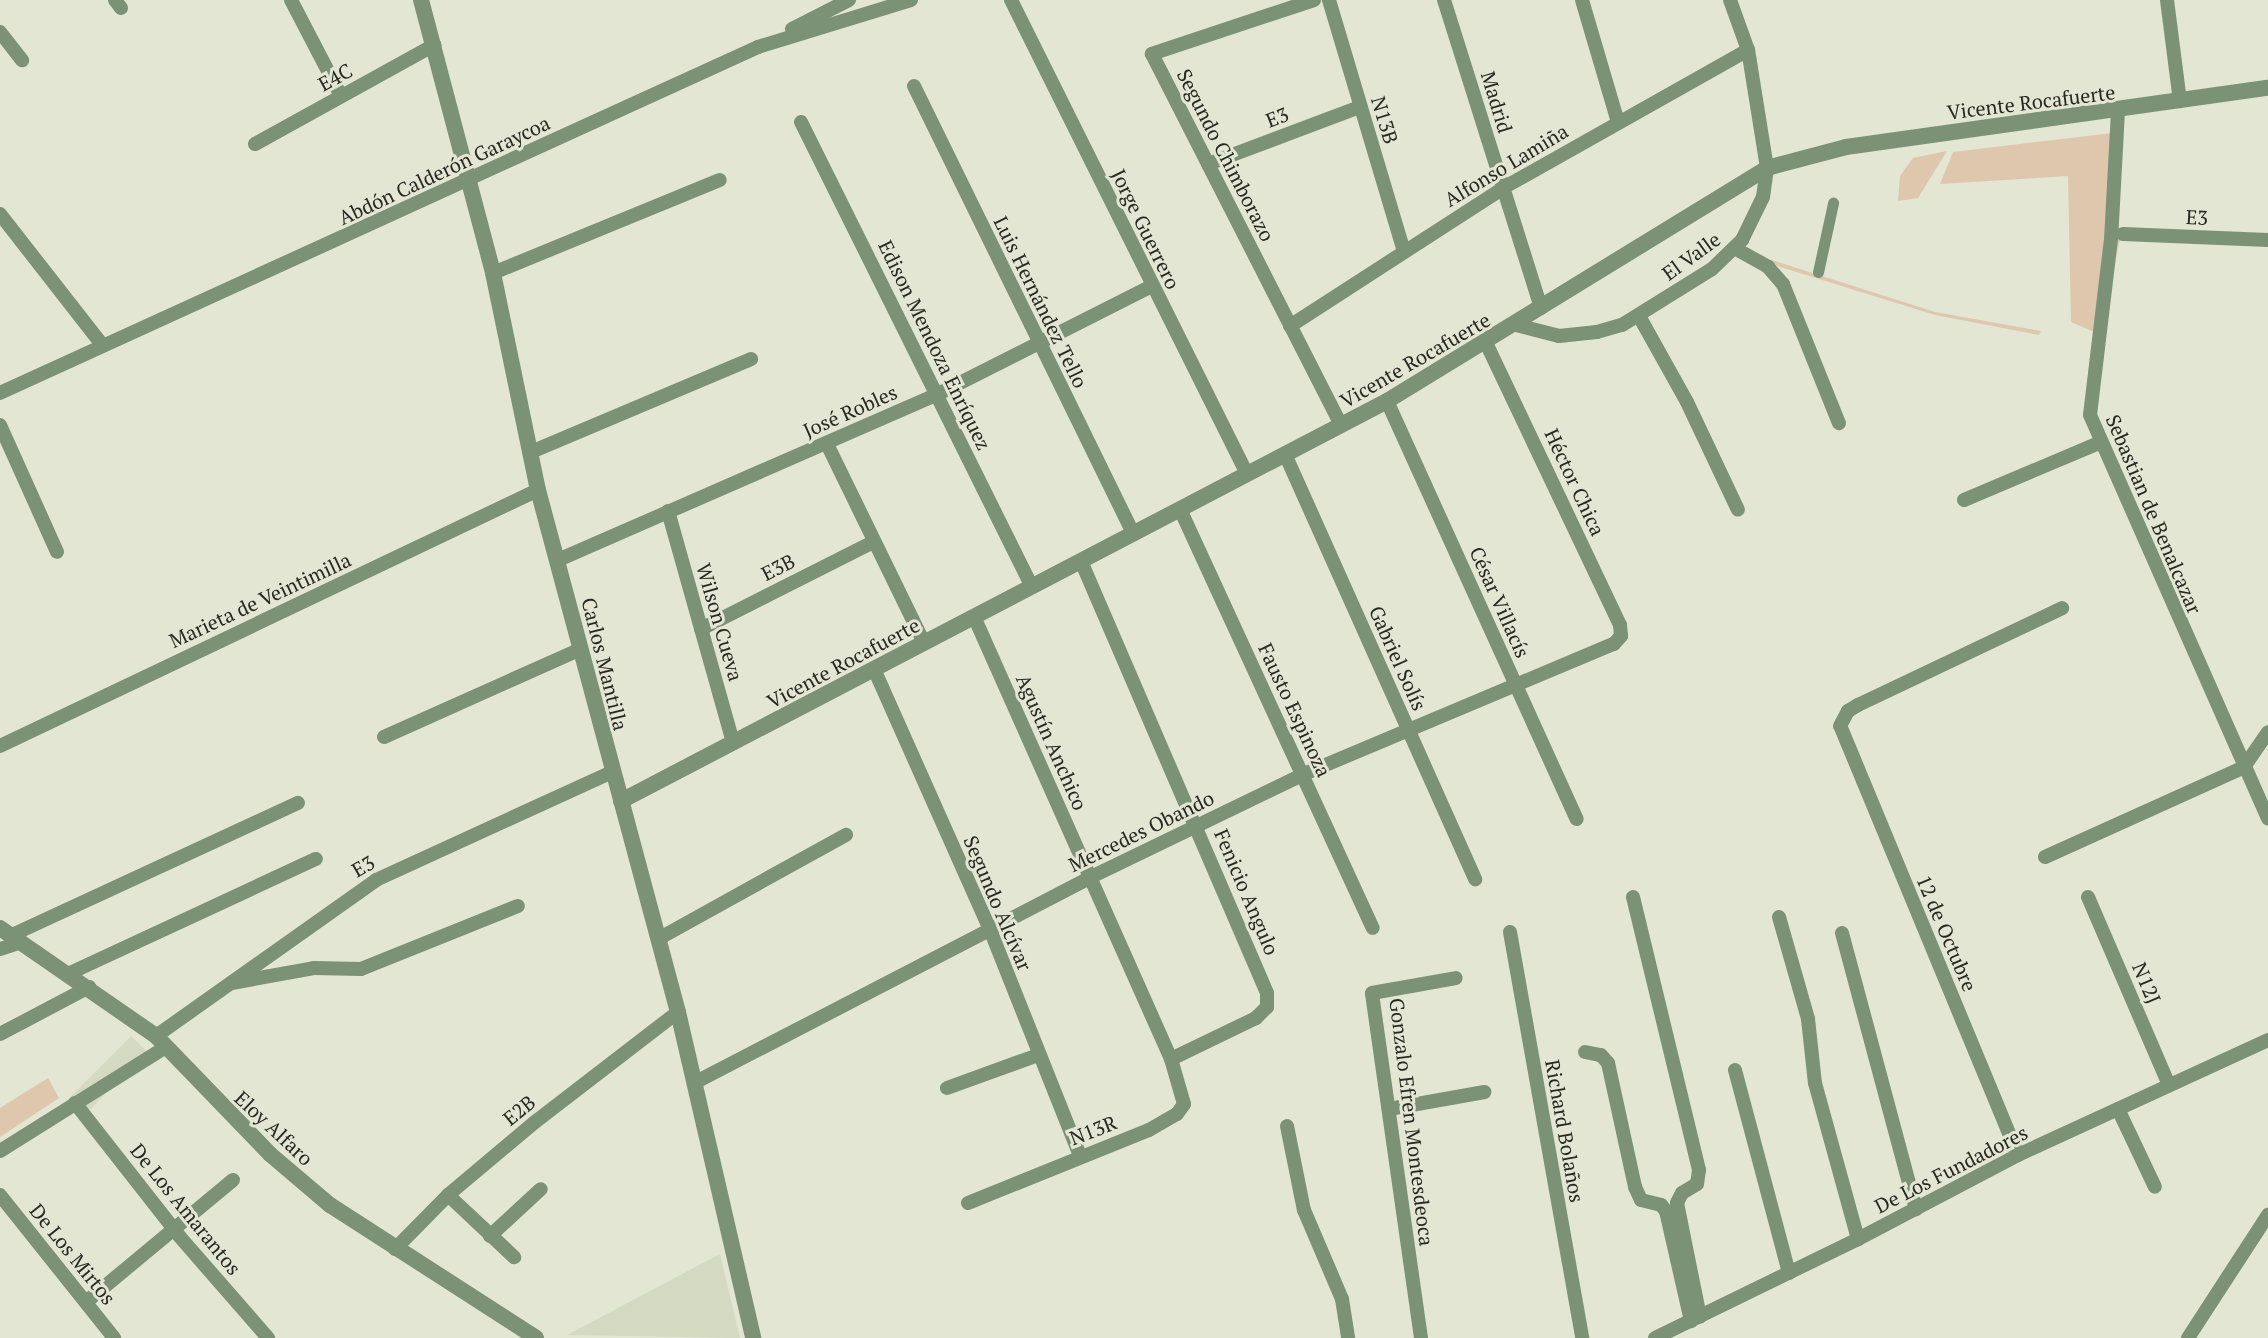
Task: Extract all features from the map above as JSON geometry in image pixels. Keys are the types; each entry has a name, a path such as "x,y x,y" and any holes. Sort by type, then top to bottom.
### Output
{"street":[{"path":"291,0 341,96"},
{"name":"Carlos Mantilla","path":"421,0 493,273 538,490 678,1012 753,1338"},
{"path":"758,47 849,0"},
{"name":"Abdón Calderón Garaycoa","path":"0,393 758,47 911,0"},
{"name":"Jorge Guerrero","path":"1011,0 1247,474"},
{"name":"Segundo Chimborazo","path":"1314,0 1152,54 1341,425"},
{"name":"N13B","path":"1329,0 1404,251"},
{"name":"Madrid","path":"1444,0 1541,308"},
{"path":"1582,0 1618,122"},
{"name":"El Valle","path":"1516,325 1543,334 1578,335 1622,325 1736,249 1763,197 1767,168 1748,50 1730,0"},
{"path":"2167,0 2180,101"},
{"path":"0,32 22,60"},
{"name":"E4C","path":"255,144 434,45"},
{"name":"Alfonso Lamiña","path":"1290,326 1503,188 1748,50"},
{"name":"Luis Hernández Tello","path":"914,86 1133,534"},
{"name":"Vicente Rocafuerte","path":"621,801 1387,401 1516,325 1767,168 1846,147 2268,88"},
{"name":"E3","path":"1208,164 1360,107"},
{"name":"Sebastian de Benalcazar","path":"2118,111 2111,239 2090,415 2268,819"},
{"name":"Edison Mendoza Enríquez","path":"801,122 1032,587"},
{"path":"493,273 720,180"},
{"path":"1818,272 1833,203"},
{"path":"0,214 103,346"},
{"name":"E3","path":"2123,234 2268,240"},
{"path":"1736,249 1768,267 1783,284 1839,423"},
{"name":"José Robles","path":"558,560 938,394 1152,286"},
{"path":"1639,316 1687,402 1738,510"},
{"name":"Héctor Chica","path":"1486,343 1618,619 1621,630 1618,640"},
{"path":"531,452 751,359"},
{"name":"César Villacís","path":"1387,401 1577,819"},
{"path":"0,425 57,552"},
{"path":"1964,500 2101,442"},
{"path":"827,444 924,643"},
{"name":"Gabriel Solís","path":"1285,454 1475,879"},
{"name":"Marieta de Veintimilla","path":"0,746 538,490"},
{"name":"Fausto Espinoza","path":"1180,509 1373,928"},
{"name":"Wilson Cueva","path":"668,511 733,743"},
{"name":"E3B","path":"701,629 873,542"},
{"name":"Fenicio Angulo","path":"1081,561 1262,977 1268,1003 1256,1018 1171,1059"},
{"name":"12 de Octubre","path":"2018,1155 1840,726 1848,711 1858,705 2062,608"},
{"name":"Agustín Anchico","path":"974,617 1171,1059"},
{"name":"Mercedes Obando","path":"694,1083 991,932 1091,877 1304,774 1605,649 1618,640"},
{"path":"384,737 581,649"},
{"name":"Segundo Alcívar","path":"874,669 991,932 1080,1156"},
{"path":"2045,857 2244,767 2268,732"},
{"name":"E3","path":"0,1151 75,1103 161,1041 228,984 376,880 612,772"},
{"path":"0,949 11,935 298,803"},
{"path":"658,939 846,835"},
{"path":"70,973 316,859"},
{"path":"1633,897 1699,1170 1697,1184 1682,1193 1677,1203 1695,1319"},
{"name":"N12J","path":"2088,897 2169,1085"},
{"path":"228,984 314,968 361,969 518,906"},
{"path":"1779,917 1808,1019 1815,1083 1858,1239"},
{"name":"Richard Bolaños","path":"1510,932 1582,1338"},
{"path":"1842,933 1916,1209"},
{"name":"Eloy Alfaro","path":"11,935 70,973 161,1041 271,1155 330,1205 536,1338"},
{"name":"Gonzalo Efren Montesdeoca","path":"1421,1338 1372,993 1456,978"},
{"path":"0,1034 89,987"},
{"name":"E2B","path":"395,1249 448,1195 535,1122 678,1012"},
{"name":"De Los Fundadores","path":"1655,1338 1858,1239 2018,1155 2268,1040"},
{"path":"1585,1052 1601,1055 1608,1063 1635,1187 1641,1200 1661,1205 1666,1211 1695,1319"},
{"path":"947,1088 1038,1055"},
{"name":"N13R","path":"968,1203 1149,1130 1180,1111 1184,1098 1171,1059"},
{"path":"1735,1070 1789,1273"},
{"path":"1389,1109 1484,1092"},
{"name":"De Los Amarantos","path":"75,1103 175,1230 268,1338"},
{"path":"2118,1109 2155,1187"},
{"path":"1287,1126 1304,1210 1342,1299 1348,1338"},
{"path":"86,1302 233,1180"},
{"path":"490,1236 541,1189"},
{"name":"De Los Mirtos","path":"0,1195 114,1338"},
{"path":"448,1195 514,1257"},
{"path":"2188,1338 2268,1215"}],"shaded area":[{"path":"2112,133 2120,240 2099,334 2071,322 2068,176 1940,184 1953,152"},
{"path":"1947,151 1918,198 1898,201 1900,176 1913,158"},
{"path":"1772,260 1935,312 2041,331 2039,335 1935,315 1771,264"},
{"path":"131,1036 147,1052 85,1114 69,1098"},
{"path":"48,1078 59,1098 0,1137 0,1108"},
{"path":"720,1254 740,1338 567,1335"}]}
